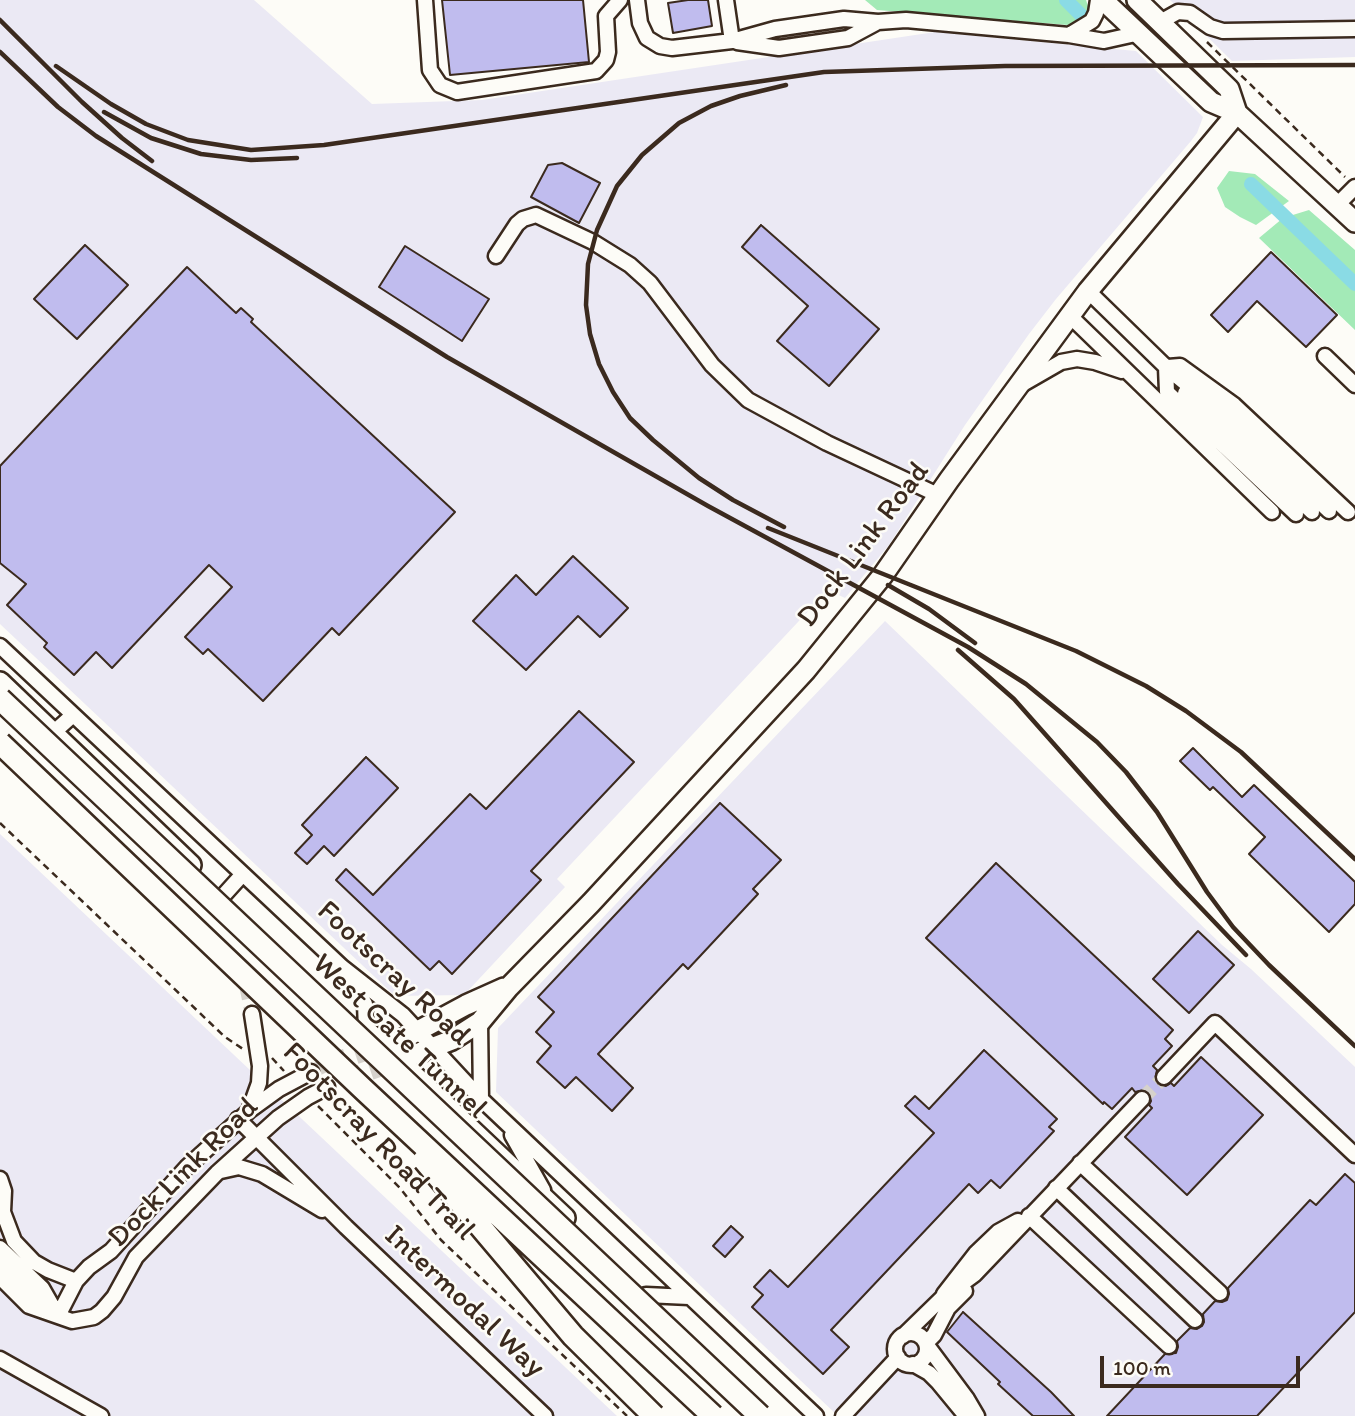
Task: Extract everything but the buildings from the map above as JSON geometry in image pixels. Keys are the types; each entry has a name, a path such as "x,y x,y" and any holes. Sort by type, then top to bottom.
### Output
{"highway":[{"name":"West Gate Tunnel","path":"0,699 760,1416"},
{"name":"West Gate Tunnel","path":"0,743 362,1088 713,1416"},
{"path":"362,1088 573,1336 654,1416"}],"main road":[{"path":"1103,0 1211,102 1237,113 1355,222"},
{"path":"1137,0 1229,89 1237,113"},
{"path":"1140,33 1160,22"},
{"name":"Dock Link Road","path":"399,1061 434,1048 481,1022 509,986 591,902 806,670 869,593 1069,315 1237,113"},
{"name":"Footscray Road","path":"0,682 774,1416"},
{"name":"Dock Link Road","path":"383,1046 509,986"}],"street":[{"path":"425,0 430,70 440,85 457,92 572,77 596,71 607,60 606,16 620,0"},
{"path":"637,0 642,30 650,41 671,48 846,25 906,20 1107,41 1140,33"},
{"path":"726,0 732,41"},
{"path":"1069,35 1092,21 1098,0"},
{"path":"732,41 773,22 842,11 878,22"},
{"path":"1160,22 1178,12 1190,13 1209,27 1223,31 1355,29"},
{"path":"732,41 779,48 848,38 878,22"},
{"path":"1337,205 1355,187"},
{"path":"496,256 517,224 536,215 593,242 630,265 650,283 712,365 748,400 827,443 938,495"},
{"path":"1088,291 1166,367 1258,443 1329,511"},
{"path":"1069,315 1272,512"},
{"path":"1325,356 1355,385"},
{"path":"1014,389 1061,362 1077,359 1127,373"},
{"path":"1166,367 1180,366 1226,399 1348,512"},
{"path":"1166,367 1174,384 1312,512"},
{"path":"1166,367 1167,392 1296,514"},
{"name":"Footscray Road","path":"0,646 342,967 403,1015 502,1119 816,1416"},
{"path":"53,733 74,715"},
{"path":"223,895 242,875"},
{"path":"342,967 365,1004 366,1031"},
{"path":"244,1114 259,1083 259,1052 252,1014"},
{"path":"481,1022 481,1098"},
{"path":"1164,1077 1215,1023 1355,1155"},
{"name":"Dock Link Road","path":"76,1281 89,1267 111,1251 187,1167 244,1114 311,1072"},
{"name":"Dock Link Road","path":"58,1316 72,1321 85,1320 102,1311 114,1297 136,1257 217,1173 256,1136 308,1097 327,1087"},
{"path":"966,1416 929,1374 913,1364 903,1363 895,1348 903,1336 941,1298 975,1274 1142,1099"},
{"name":"Intermodal Way","path":"244,1114 256,1136 346,1227 545,1416"},
{"name":"Footscray Road","path":"502,1119 552,1206"},
{"path":"1080,1163 1220,1293"},
{"name":"Intermodal Way","path":"217,1173 239,1167 262,1174 346,1227"},
{"path":"0,1179 4,1191 3,1212 14,1241 34,1262 76,1281 58,1316"},
{"path":"1056,1188 1195,1320"},
{"path":"913,1364 924,1358 926,1344 953,1303 997,1262 1029,1216"},
{"path":"1029,1216 1169,1346"},
{"path":"0,1248 42,1288 58,1316"},
{"path":"0,1263 58,1316"},
{"path":"0,1277 29,1306 58,1316"},
{"path":"646,1295 690,1297"},
{"path":"903,1336 916,1334 926,1344 977,1416"},
{"path":"843,1416 898,1357"},
{"path":"0,1359 101,1416"}],"path":[{"path":"1206,40 1355,187"},
{"name":"Footscray Road Trail","path":"0,823 231,1042 242,1048 268,1054 293,1081"},
{"name":"Footscray Road Trail","path":"308,1097 400,1188 433,1230 627,1416"}],"shaded area":[{"path":"0,0 254,0 372,104 482,100 935,32 1136,51 1203,117 1191,141 1029,334 965,425 889,545 845,598 828,590 557,879 565,887 464,995 395,996 0,624"},
{"path":"1170,0 1355,0 1355,57 1232,61"},
{"path":"885,621 1222,945 1355,1067 1355,1416 838,1416 496,1092 498,1028"},
{"path":"0,834 251,1071 617,1416 0,1416"}],"green space":[{"path":"865,0 1086,0 1089,9 1084,20 1068,25 877,10"},
{"path":"1229,171 1255,174 1289,201 1256,225 1240,217 1225,207 1217,188"},
{"path":"1309,210 1355,250 1355,330 1259,238 1283,218"}],"waterway":[{"path":"1066,0 1082,16"},
{"path":"1251,184 1355,284"}],"tunnel":[{"path":"246,985 252,1014"},
{"path":"328,1064 382,1046"},
{"path":"343,1080 398,1061"},
{"path":"311,1072 328,1064"},
{"path":"1142,1099 1164,1077"}],"railway":[{"path":"0,20 82,102 152,161"},
{"path":"0,52 58,107 96,136 447,357 708,506 968,647 1026,684 1097,742 1126,772 1157,812 1207,892 1233,927 1355,1046"},
{"path":"56,66 111,104 146,124 188,140 251,150 324,145 824,72 1005,66 1355,65"},
{"path":"784,527 699,478 630,418 599,364 590,334 586,305 588,264 597,230 617,186 642,155 679,123 711,106 786,85"},
{"path":"104,112 151,138 201,154 251,160 297,158"},
{"path":"768,528 1076,651 1146,686 1186,711 1241,752 1355,859"},
{"path":"888,585 929,609 975,643"},
{"path":"958,650 1014,699 1178,884 1246,955"}]}
